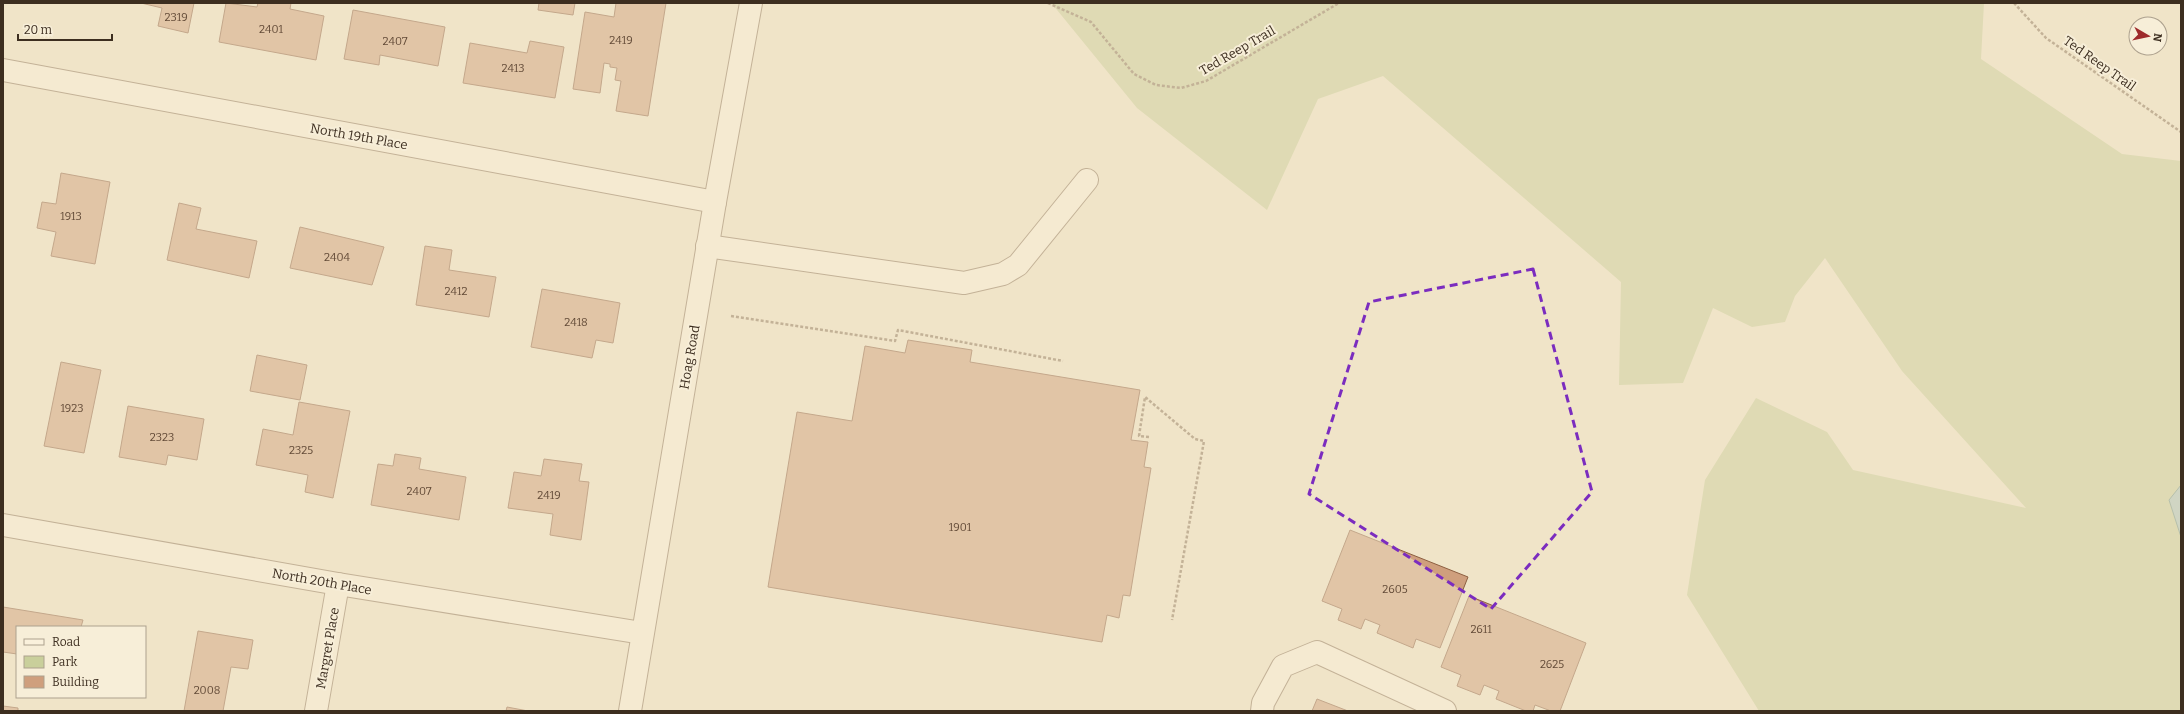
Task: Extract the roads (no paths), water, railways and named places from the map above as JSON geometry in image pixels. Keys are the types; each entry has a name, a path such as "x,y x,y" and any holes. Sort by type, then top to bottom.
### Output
{"street":[{"name":"Hoag Road","path":"630,711 707,246 751,3"},
{"name":"North 19th Place","path":"3,70 715,202"},
{"path":"707,246 964,283 1003,274 1018,265 1087,180"},
{"name":"North 20th Place","path":"3,525 338,584 642,633"},
{"name":"Margret Place","path":"316,711 338,584"},
{"path":"1262,711 1263,703 1283,666 1317,652 1445,711"}],"water":[{"path":"2181,485 2181,537 2169,500"}]}
